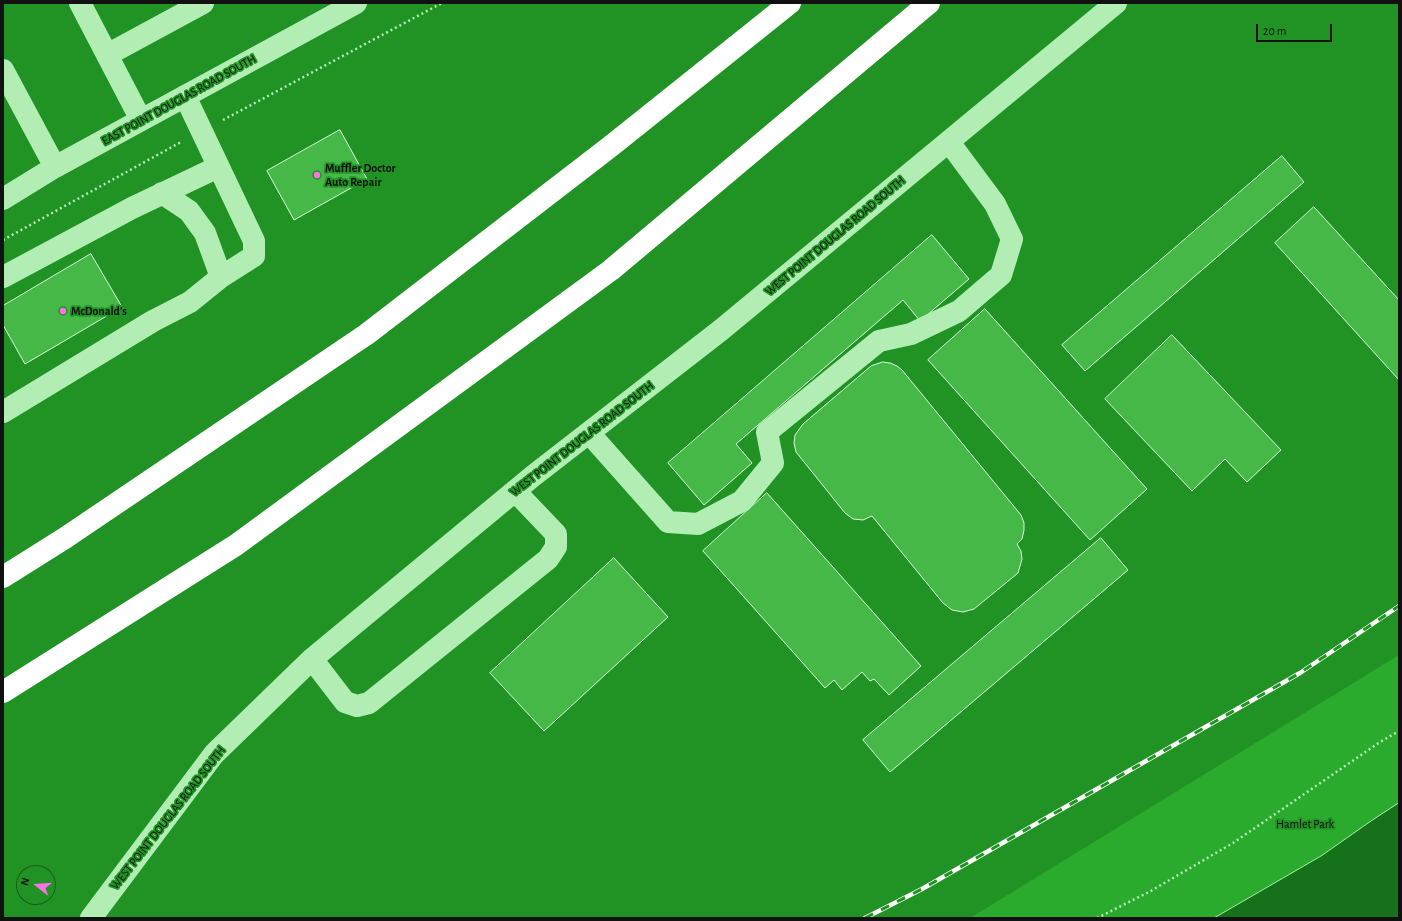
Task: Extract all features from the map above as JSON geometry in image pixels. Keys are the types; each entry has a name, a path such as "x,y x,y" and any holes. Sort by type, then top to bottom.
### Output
{"highway":[{"path":"3,577 65,538 367,334 611,146 790,3"},
{"path":"3,692 236,545 612,270 928,3"},
{"path":"3,571 65,538"}],"street":[{"path":"80,3 141,120"},
{"path":"108,55 203,3"},
{"name":"EAST POINT DOUGLAS ROAD SOUTH","path":"3,199 55,167 356,3"},
{"name":"WEST POINT DOUGLAS ROAD SOUTH","path":"91,918 214,754 312,659 515,491 721,330 1116,3"},
{"path":"6,81 55,167"},
{"path":"3,412 153,321 190,302 221,277 254,256 254,241 185,96"},
{"path":"589,433 668,522 698,524 742,500 773,463 767,432 879,341 911,334 958,311 1000,275 1012,239 995,204 949,142"},
{"path":"3,277 162,193 218,166"},
{"path":"162,193 189,211 205,233 221,277"},
{"path":"312,659 345,702 357,706 369,703 548,559 556,547 556,534 515,491"}],"path":[{"path":"1097,918 1149,892 1233,843 1380,742 1399,731"}],"green space":[{"name":"Hamlet Park","path":"1399,655 1399,918 970,918"}],"shaded area":[{"path":"1399,803 1399,918 1214,918 1321,856"}],"building":[{"name":"Muffler Doctor Auto Repair","path":"340,130 367,179 294,220 267,171"},
{"path":"1282,156 1304,182 1085,371 1062,345"},
{"path":"1314,207 1399,300 1399,380 1275,243"},
{"path":"932,235 969,279 920,321 903,300 736,444 752,463 704,505 668,463"},
{"path":"91,254 122,307 25,364 3,325 3,306"},
{"path":"985,309 1147,489 1090,540 928,360"},
{"path":"1172,335 1281,450 1247,482 1225,459 1192,491 1105,399"},
{"path":"883,362 890,363 902,370 1021,515 1024,523 1022,539 1017,544 1021,551 1022,559 1018,573 974,609 963,612 952,610 943,603 872,516 863,520 853,519 845,513 796,452 794,443 795,435 803,424 871,366"},
{"path":"767,493 921,666 889,695 874,679 870,681 862,672 842,690 834,680 825,688 703,551"},
{"path":"1101,538 1128,570 890,772 863,740"},
{"path":"614,558 668,617 544,731 490,673"}],"railway":[{"path":"865,918 922,889 1300,673 1399,606"}],"place":[{"name":"Muffler Doctor Auto Repair","path":"317,175"},
{"name":"McDonald's","path":"63,311"}]}
